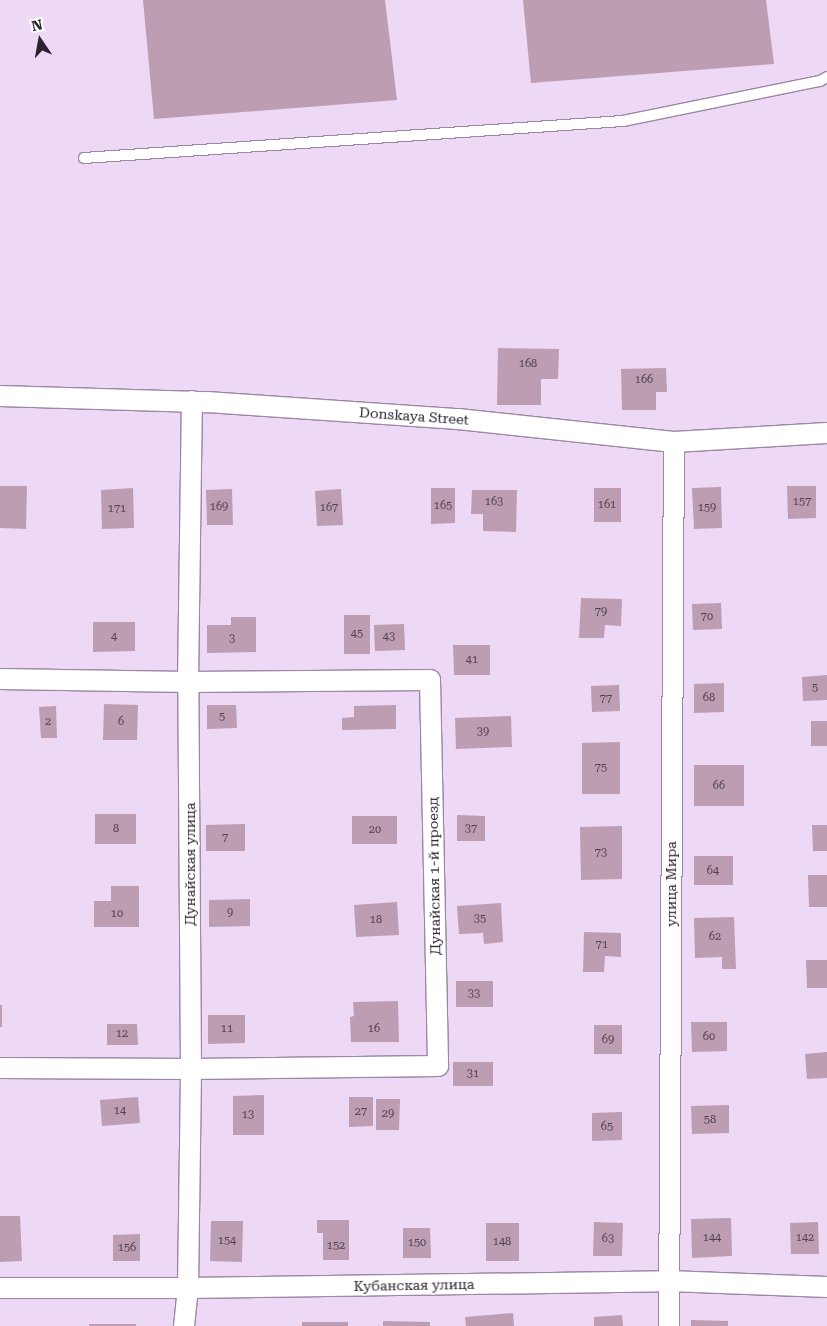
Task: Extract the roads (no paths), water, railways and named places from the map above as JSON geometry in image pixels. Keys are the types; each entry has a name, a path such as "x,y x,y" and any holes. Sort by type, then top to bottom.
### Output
{"street":[{"name":"Donskaya Street","path":"0,396 192,401 458,419 674,442 827,433"},
{"name":"Дунайская улица","path":"184,1326 188,1288 191,1070 188,682 192,401"},
{"name":"улица Мира","path":"669,1326 674,442"},
{"name":"Дунайская 1-й проезд","path":"0,679 188,682 430,680 438,1066 191,1070 0,1068"},
{"name":"Кубанская улица","path":"0,1288 188,1288 668,1281 827,1287"}],"lane":[{"path":"84,158 623,121 820,82 827,78"}]}
